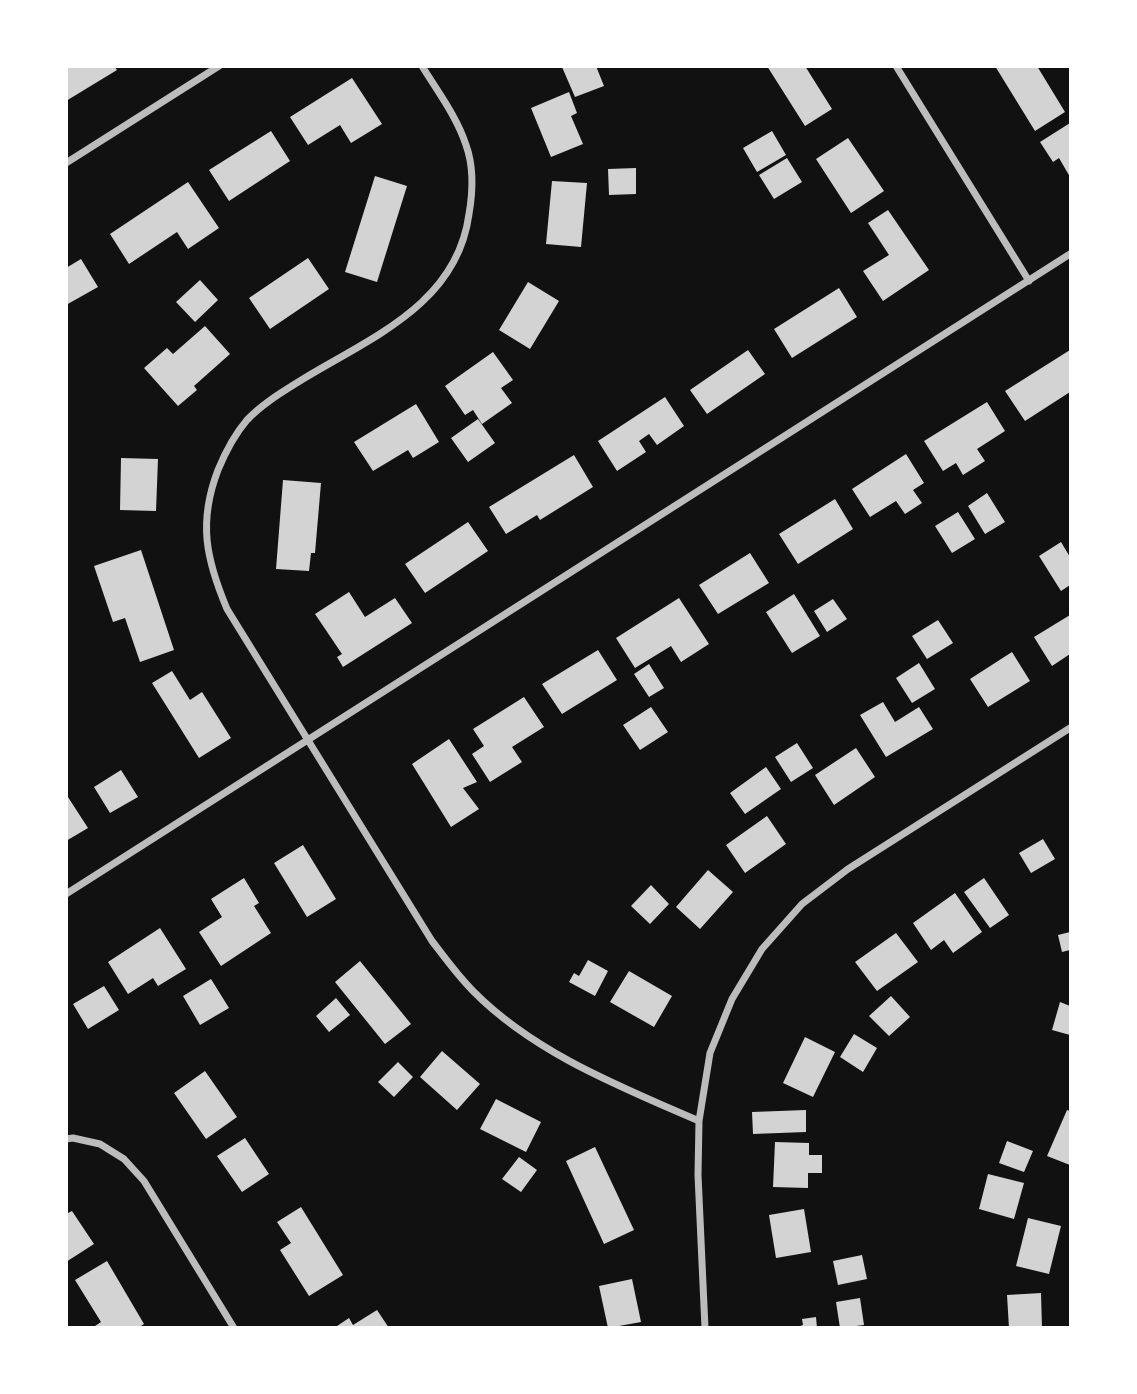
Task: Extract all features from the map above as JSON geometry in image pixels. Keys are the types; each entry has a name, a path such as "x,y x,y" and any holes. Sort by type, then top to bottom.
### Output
{"street":[{"path":"66,163 219,66"},
{"path":"422,66 450,111 467,146 473,187 468,227 454,263 430,297 398,322 279,394 247,420 225,452 210,491 206,531 212,572 227,609 432,941 473,991 522,1032 577,1065 699,1121"},
{"path":"896,66 1029,281"},
{"path":"66,894 1070,254"},
{"path":"705,1328 698,1175 699,1121 710,1053 732,999 762,949 802,904 848,869 1070,728"},
{"path":"66,1139 100,1144 124,1159 144,1181 234,1328"}],"building":[{"path":"66,66 114,66 117,70 66,101"},
{"path":"596,66 604,86 575,97 562,67"},
{"path":"767,66 805,66 832,109 805,126"},
{"path":"995,66 1037,66 1065,112 1035,131"},
{"path":"352,78 382,124 351,143 340,125 308,145 290,117"},
{"path":"569,92 577,113 571,116 583,144 551,157 531,108"},
{"path":"1070,123 1070,177 1059,158 1053,162 1040,142"},
{"path":"271,131 290,161 229,201 209,170"},
{"path":"772,131 786,155 757,172 743,148"},
{"path":"848,138 884,191 851,213 816,159"},
{"path":"787,158 802,182 774,199 759,175"},
{"path":"636,168 636,194 609,195 608,169"},
{"path":"375,176 407,186 377,282 345,272"},
{"path":"552,181 587,183 581,247 546,244"},
{"path":"188,182 219,228 188,249 177,232 129,264 110,234"},
{"path":"888,210 929,270 883,301 863,271 889,255 868,223"},
{"path":"308,258 329,289 270,329 249,298"},
{"path":"81,259 98,287 66,305 66,268"},
{"path":"200,280 218,300 195,322 176,302"},
{"path":"528,282 559,301 530,349 499,330"},
{"path":"839,288 857,317 792,358 774,329"},
{"path":"205,326 230,354 194,386 197,390 178,406 144,368 167,348 173,354"},
{"path":"748,350 765,374 707,414 690,390"},
{"path":"1070,350 1070,392 1025,421 1005,391"},
{"path":"493,352 513,380 501,388 512,403 482,424 473,410 465,415 445,386"},
{"path":"665,397 684,426 657,445 649,434 639,441 646,452 617,471 598,441"},
{"path":"987,402 1005,431 977,449 985,461 963,475 956,463 943,471 924,441"},
{"path":"416,404 439,442 413,458 408,450 373,471 354,442"},
{"path":"478,419 495,443 468,462 451,438"},
{"path":"906,454 924,483 913,490 922,503 905,514 896,501 870,517 852,489"},
{"path":"574,455 593,487 540,520 537,515 506,534 489,507"},
{"path":"121,458 158,459 156,511 120,510"},
{"path":"283,480 321,483 315,553 311,553 309,571 276,569"},
{"path":"987,493 1005,522 985,534 968,506"},
{"path":"835,499 853,529 798,564 779,534"},
{"path":"958,512 975,539 952,553 935,526"},
{"path":"468,522 488,551 425,593 405,564"},
{"path":"1061,542 1070,557 1070,585 1061,591 1039,556"},
{"path":"141,550 174,650 140,662 125,618 113,622 94,566"},
{"path":"750,553 769,583 718,614 699,585"},
{"path":"349,592 365,617 395,598 412,623 343,667 337,657 342,654 315,614"},
{"path":"794,594 820,636 792,653 766,612"},
{"path":"679,598 709,644 681,662 671,646 635,668 616,638"},
{"path":"833,599 847,619 827,632 814,611"},
{"path":"1070,615 1070,654 1052,666 1034,637"},
{"path":"938,620 953,643 927,659 912,636"},
{"path":"598,650 617,680 562,714 542,684"},
{"path":"1012,652 1030,681 988,707 970,679"},
{"path":"919,663 935,689 912,703 896,678"},
{"path":"649,664 664,688 649,697 634,674"},
{"path":"172,671 190,700 202,692 231,738 199,758 152,683"},
{"path":"524,697 544,727 512,747 522,762 490,782 472,754 484,746 473,729"},
{"path":"883,702 895,722 919,707 933,729 886,757 860,715"},
{"path":"651,707 668,732 640,750 623,725"},
{"path":"449,739 477,782 463,788 479,809 451,827 412,764"},
{"path":"797,743 813,768 791,782 775,757"},
{"path":"856,748 875,777 834,805 815,775"},
{"path":"766,767 781,789 745,814 730,793"},
{"path":"121,770 138,797 110,813 94,787"},
{"path":"66,794 88,828 66,841"},
{"path":"767,816 786,844 745,873 726,845"},
{"path":"1043,839 1055,859 1031,873 1019,853"},
{"path":"303,845 336,899 307,917 274,863"},
{"path":"708,870 733,892 700,929 676,907"},
{"path":"244,878 259,903 254,906 271,933 221,966 199,932 222,917 211,899"},
{"path":"984,878 1009,915 990,928 964,892"},
{"path":"651,885 669,904 650,924 631,906"},
{"path":"955,893 982,932 953,953 944,940 931,950 913,923"},
{"path":"160,928 186,969 158,986 153,978 128,994 108,962"},
{"path":"1070,932 1070,950 1062,952 1058,935"},
{"path":"896,933 918,962 877,991 855,962"},
{"path":"588,960 608,971 595,996 569,982 574,973 579,976"},
{"path":"360,961 411,1024 385,1044 335,982"},
{"path":"629,971 672,996 654,1027 610,1002"},
{"path":"211,979 229,1008 200,1025 183,996"},
{"path":"104,986 119,1010 88,1029 73,1004"},
{"path":"891,996 910,1017 889,1036 869,1016"},
{"path":"336,998 350,1015 329,1032 316,1016"},
{"path":"1060,1002 1070,1006 1070,1035 1052,1030"},
{"path":"854,1034 877,1048 863,1072 840,1057"},
{"path":"805,1037 835,1052 813,1097 783,1083"},
{"path":"442,1051 480,1084 457,1110 420,1077"},
{"path":"398,1062 413,1077 394,1097 378,1082"},
{"path":"205,1071 237,1117 206,1139 174,1093"},
{"path":"496,1099 541,1122 526,1152 480,1129"},
{"path":"806,1110 806,1132 753,1134 752,1112"},
{"path":"1067,1110 1070,1111 1070,1165 1047,1156"},
{"path":"245,1138 269,1174 242,1192 217,1156"},
{"path":"1007,1141 1033,1151 1024,1172 999,1163"},
{"path":"775,1142 809,1143 809,1155 822,1155 822,1173 808,1173 808,1188 773,1187"},
{"path":"595,1147 634,1230 604,1244 566,1161"},
{"path":"519,1157 537,1170 521,1192 502,1179"},
{"path":"988,1174 1024,1183 1014,1219 979,1209"},
{"path":"301,1207 343,1275 309,1296 280,1250 291,1243 277,1222"},
{"path":"804,1209 811,1252 776,1258 769,1215"},
{"path":"72,1211 94,1244 66,1262 66,1214"},
{"path":"1028,1218 1061,1226 1049,1274 1016,1266"},
{"path":"862,1255 867,1279 838,1285 833,1261"},
{"path":"107,1261 144,1324 138,1328 92,1328 101,1322 75,1280"},
{"path":"632,1279 641,1322 608,1328 599,1286"},
{"path":"1041,1293 1042,1328 1009,1328 1007,1295"},
{"path":"860,1298 864,1325 840,1328 836,1302"},
{"path":"377,1310 389,1328 334,1328 349,1318 353,1325"},
{"path":"816,1317 817,1328 794,1328 803,1325 802,1319"}]}
